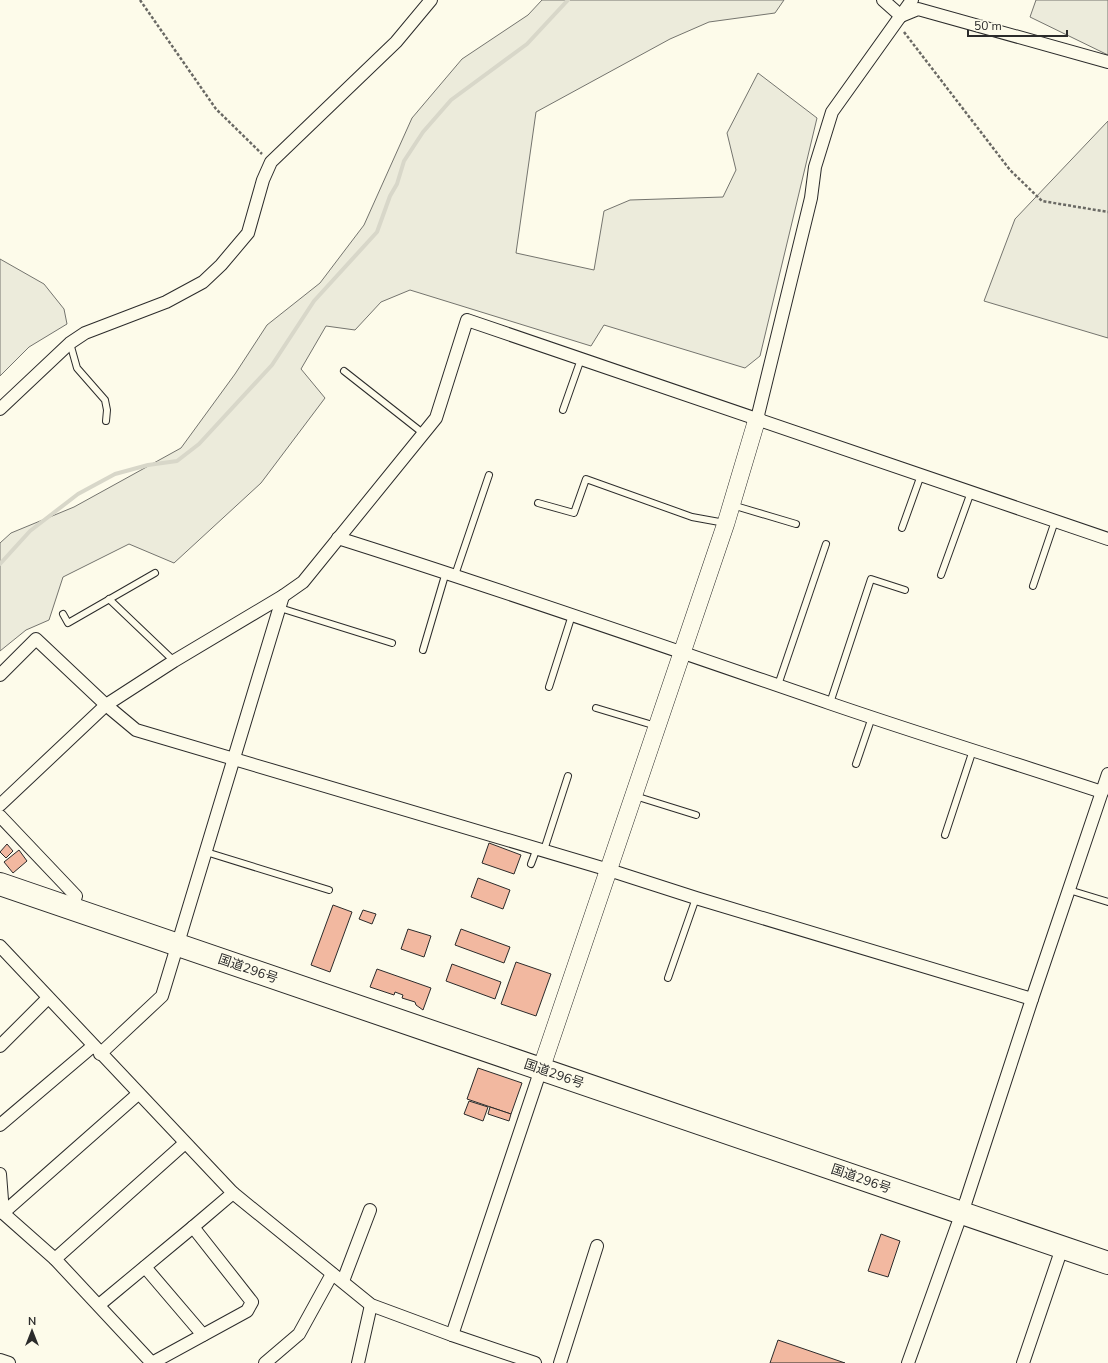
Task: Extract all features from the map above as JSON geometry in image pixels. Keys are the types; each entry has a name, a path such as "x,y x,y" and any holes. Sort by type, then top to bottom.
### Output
{"highway":[{"name":"国道296号","path":"0,884 1108,1264"}],"street":[{"path":"0,409 70,343 85,333 166,302 203,282 221,265 248,234 263,180 271,162 396,42 431,0"},
{"path":"883,0 901,16"},
{"path":"452,1335 732,504 757,419 811,198 815,167 832,112 912,0"},
{"path":"901,16 918,9 1108,62"},
{"path":"0,805 106,705 174,661 284,596 303,582 436,418 467,320 1108,539"},
{"path":"338,538 450,573 830,703 1102,792"},
{"path":"0,1125 97,1050 162,996 284,596"},
{"path":"0,675 36,639 106,705 136,730 540,849 696,898 1032,999"},
{"path":"908,1363 962,1214 1068,890 1108,774"},
{"path":"0,816 76,896 72,909"},
{"path":"0,946 233,1193 371,1305 518,1360 535,1363"},
{"path":"0,1046 48,998"},
{"path":"3,1213 138,1094"},
{"path":"55,1259 185,1143"},
{"path":"0,1174 3,1213 55,1259 152,1363 247,1311 252,1302 193,1227"},
{"path":"99,1305 233,1193"},
{"path":"343,1281 370,1210"},
{"path":"560,1363 597,1246"},
{"path":"1023,1363 1062,1248"},
{"path":"145,1267 203,1335"},
{"path":"264,1363 299,1334 332,1274"},
{"path":"358,1363 371,1305"},
{"path":"0,1360 9,1363"}],"lane":[{"path":"70,343 77,368 105,400 107,410 106,421"},
{"path":"563,410 580,359"},
{"path":"344,372 424,434"},
{"path":"423,650 450,573 489,475"},
{"path":"902,528 921,475"},
{"path":"538,502 574,514 586,479 692,516 726,523"},
{"path":"941,575 971,492"},
{"path":"732,504 796,524"},
{"path":"1033,586 1055,521"},
{"path":"778,685 826,544"},
{"path":"63,614 68,623 155,573"},
{"path":"830,703 871,579 905,590"},
{"path":"109,599 174,661"},
{"path":"280,608 392,643"},
{"path":"549,687 572,615"},
{"path":"596,708 658,727"},
{"path":"856,764 872,717"},
{"path":"945,836 973,750"},
{"path":"531,864 540,849 568,776"},
{"path":"634,796 696,815"},
{"path":"206,852 329,890"},
{"path":"1068,890 1108,902"},
{"path":"668,978 696,898"}],"path":[{"path":"140,0 216,110 271,162"},
{"path":"901,16 905,32 914,45 1010,170 1042,201 1108,212"}],"shaded area":[{"path":"542,0 784,0 775,13 709,22 670,39 536,112 516,253 594,270 604,211 630,200 723,197 736,170 727,133 758,73 817,118 760,356 745,368 604,325 591,346 410,290 381,302 355,330 326,326 301,369 325,398 261,483 174,563 129,544 63,577 49,620 26,630 0,651 0,543 11,533 74,507 181,448 235,374 267,325 320,283 364,225 412,118 462,59 528,15"},
{"path":"1036,0 1108,0 1108,55 1030,17"},
{"path":"1108,121 1108,338 984,301 1015,219"},
{"path":"0,259 44,284 64,309 67,324 29,347 0,376"}],"building":[{"path":"489,843 521,855 514,874 482,863"},
{"path":"7,844 13,851 6,858 0,852"},
{"path":"19,850 27,861 13,873 4,862"},
{"path":"478,878 510,890 503,909 471,897"},
{"path":"333,905 352,912 330,972 311,965"},
{"path":"363,910 376,914 372,924 359,919"},
{"path":"408,929 431,936 424,957 401,949"},
{"path":"461,929 510,947 504,963 455,945"},
{"path":"516,962 551,974 536,1016 501,1004"},
{"path":"452,964 501,982 495,999 446,981"},
{"path":"377,969 431,988 423,1010 416,1005 415,1002 402,998 403,995 395,992 394,995 370,987"},
{"path":"478,1068 522,1083 511,1114 467,1099"},
{"path":"469,1101 488,1107 483,1121 464,1114"},
{"path":"490,1107 511,1114 509,1121 488,1114"},
{"path":"881,1234 900,1241 888,1277 868,1271"},
{"path":"778,1340 845,1363 770,1363"}],"waterway":[{"path":"0,564 30,531 78,494 115,474 148,465 177,461 199,444 272,365 314,301 377,232 390,196 397,184 404,161 423,132 451,100 527,44 568,0"}]}
